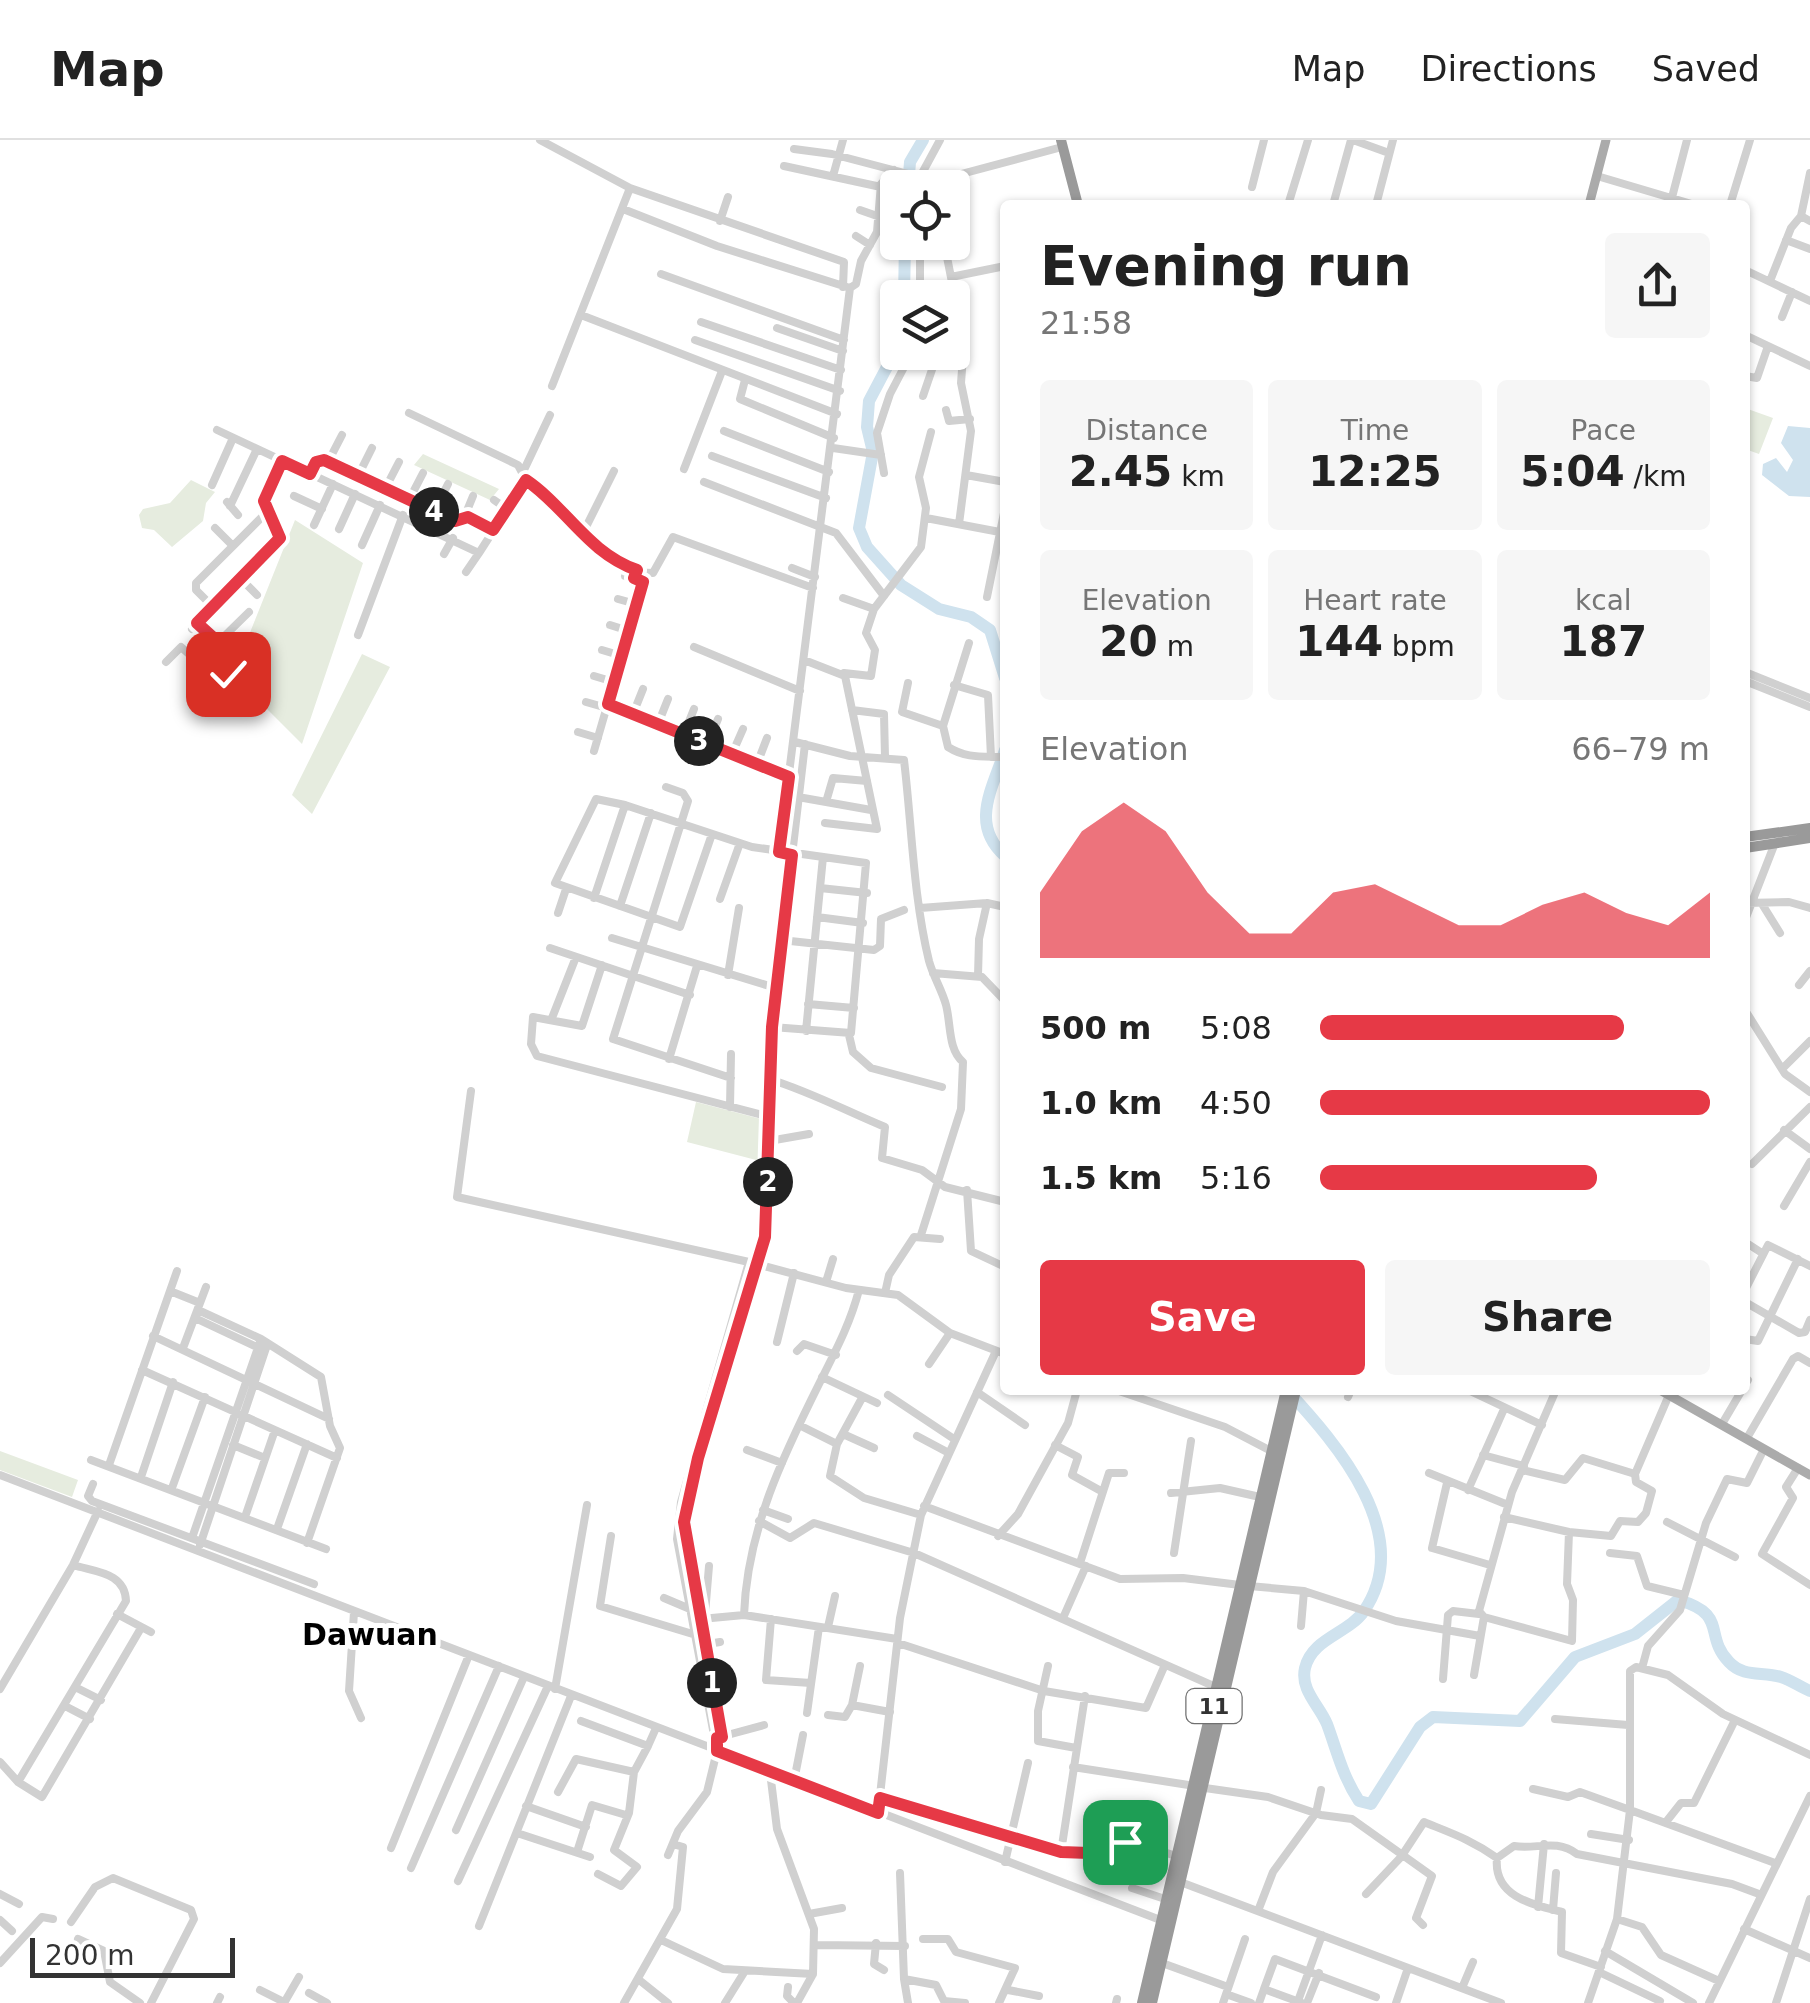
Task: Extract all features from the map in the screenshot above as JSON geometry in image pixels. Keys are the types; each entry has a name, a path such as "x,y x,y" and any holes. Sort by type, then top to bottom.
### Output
{"highway":[{"path":"1061,143 1077,200"},
{"path":"1750,847 1775,843 1810,828"},
{"path":"1750,838 1810,838"},
{"name":"11","path":"1213,1734 1218,1688 1286,1411 1286,1395"},
{"name":"11","path":"1142,2003 1213,1734 1271,1451 1294,1395"},
{"name":"11","path":"1152,2003 1182,1883 1200,1787"}],"main road":[{"path":"1590,200 1606,140"},
{"path":"1669,1395 1810,1475"}],"street":[{"path":"540,140 630,188 844,262 849,287 840,391 826,498 826,529 813,588 810,662 800,691 798,796 786,854"},
{"path":"833,176 843,140"},
{"path":"922,170 940,140"},
{"path":"1252,188 1264,140"},
{"path":"1290,200 1308,140"},
{"path":"1335,200 1352,140 1390,153"},
{"path":"1377,200 1393,140"},
{"path":"1671,200 1687,140"},
{"path":"1732,200 1750,140"},
{"path":"970,173 1061,143"},
{"path":"794,149 891,170"},
{"path":"784,166 880,187"},
{"path":"1770,280 1786,240 1805,218 1810,173"},
{"path":"1597,176 1668,200"},
{"path":"552,386 630,188"},
{"path":"720,220 728,197"},
{"path":"623,209 648,221 849,287"},
{"path":"849,287 880,216 860,210"},
{"path":"856,236 870,244"},
{"path":"1786,240 1810,249"},
{"path":"948,260 952,280"},
{"path":"952,277 1000,267"},
{"path":"1750,272 1810,301"},
{"path":"661,274 844,340"},
{"path":"1782,317 1792,292"},
{"path":"580,315 837,414"},
{"path":"702,322 841,370"},
{"path":"776,328 843,351"},
{"path":"1750,337 1810,366"},
{"path":"695,340 840,391"},
{"path":"1750,377 1757,378 1768,346"},
{"path":"684,469 722,370"},
{"path":"884,473 877,433 903,370"},
{"path":"923,396 932,370"},
{"path":"960,524 970,420 961,383 963,370"},
{"path":"745,380 740,399 834,438"},
{"path":"946,410 949,421 970,420"},
{"path":"410,413 506,458 544,491 582,534 608,556 639,574 643,582 594,751"},
{"path":"466,572 507,508 550,414"},
{"path":"218,430 478,553"},
{"path":"724,431 829,472"},
{"path":"810,662 844,674 871,676 874,650 866,634 874,609 921,547 926,518 919,476 931,432"},
{"path":"328,462 342,435"},
{"path":"212,485 233,438"},
{"path":"358,476 372,448"},
{"path":"238,515 228,504 257,449"},
{"path":"834,449 880,455"},
{"path":"712,456 826,498"},
{"path":"310,474 319,460 328,462 455,521 464,518 493,530"},
{"path":"236,649 195,626 280,538 264,501 282,461"},
{"path":"385,489 399,462"},
{"path":"582,534 614,471"},
{"path":"409,500 423,473"},
{"path":"966,475 1000,481"},
{"path":"704,482 826,529 887,594"},
{"path":"314,525 333,484"},
{"path":"434,512 448,484"},
{"path":"338,529 355,494"},
{"path":"294,496 322,508"},
{"path":"464,518 473,496"},
{"path":"494,500 507,508"},
{"path":"362,545 380,505"},
{"path":"213,607 196,590 196,583 266,513"},
{"path":"358,636 403,515"},
{"path":"926,518 1000,532"},
{"path":"215,528 233,546"},
{"path":"444,554 453,538"},
{"path":"639,574 672,538 813,588"},
{"path":"987,597 1000,541"},
{"path":"792,568 815,577"},
{"path":"241,579 257,596"},
{"path":"618,598 636,604"},
{"path":"843,598 874,609"},
{"path":"198,662 249,612"},
{"path":"610,625 629,630"},
{"path":"954,685 988,696 998,757 978,759 948,747 943,726 954,685 970,644"},
{"path":"166,662 180,647 198,662 228,674"},
{"path":"694,647 800,691"},
{"path":"602,650 622,656"},
{"path":"824,823 877,829 844,674"},
{"path":"1750,674 1810,698"},
{"path":"594,676 614,682"},
{"path":"908,682 902,712 943,726"},
{"path":"1750,683 1810,707"},
{"path":"633,714 644,688"},
{"path":"658,724 668,699"},
{"path":"586,702 633,714 789,777"},
{"path":"684,734 694,709"},
{"path":"852,710 884,714 885,757"},
{"path":"708,744 718,719"},
{"path":"732,754 743,729"},
{"path":"578,732 598,738"},
{"path":"757,764 767,738"},
{"path":"800,743 904,760 906,820 920,908 933,974 947,1008 955,1055 963,1062 961,1110 922,1235"},
{"path":"700,1616 677,1539 720,1374 765,1237 772,987 782,940 789,777 800,743"},
{"path":"826,802 833,778 867,781"},
{"path":"666,787 687,798 613,1038 731,1078"},
{"path":"798,796 871,810"},
{"path":"712,834 680,926 566,888 554,880 596,800 625,805 740,843 868,866 850,1034 853,1052 871,1068 942,1087"},
{"path":"594,898 625,805"},
{"path":"620,906 651,813"},
{"path":"720,899 740,843"},
{"path":"1753,903 1775,843"},
{"path":"806,1032 823,857"},
{"path":"558,913 566,888"},
{"path":"820,888 866,893"},
{"path":"1758,892 1810,908"},
{"path":"1753,903 1783,902"},
{"path":"920,908 987,903 1000,906"},
{"path":"978,976 979,939 987,903"},
{"path":"1753,903 1780,933"},
{"path":"728,975 738,934 739,908"},
{"path":"782,940 878,950 880,919 899,912"},
{"path":"816,917 863,923"},
{"path":"612,938 772,987"},
{"path":"550,948 690,994"},
{"path":"552,1018 576,956"},
{"path":"602,965 582,1026 536,1015 533,1018 531,1044 537,1056 767,1117"},
{"path":"669,1058 697,966"},
{"path":"1800,985 1810,971"},
{"path":"933,974 978,976 1000,996"},
{"path":"808,1004 854,1008"},
{"path":"1750,1018 1783,1068 1810,1092"},
{"path":"772,1027 850,1034"},
{"path":"1783,1068 1810,1042"},
{"path":"730,1107 731,1054"},
{"path":"770,1079 820,1094 833,1106 885,1128 881,1156 938,1180 945,1187 1000,1200"},
{"path":"472,1091 457,1197 884,1293 907,1300 950,1332 1000,1350"},
{"path":"1752,1164 1810,1107"},
{"path":"1784,1130 1810,1150"},
{"path":"769,1141 809,1134"},
{"path":"1784,1206 1810,1162"},
{"path":"968,1190 971,1251 1000,1265"},
{"path":"884,1293 889,1275 914,1236 940,1238"},
{"path":"1750,1245 1762,1253"},
{"path":"1750,1279 1762,1253 1773,1245 1810,1266"},
{"path":"826,1282 834,1259"},
{"path":"1750,1341 1756,1344 1798,1259"},
{"path":"110,1465 177,1271"},
{"path":"778,1342 794,1272"},
{"path":"183,1348 206,1287"},
{"path":"744,1615 746,1577 759,1521 782,1463 836,1355 859,1290"},
{"path":"170,1291 321,1378 329,1419 340,1444 307,1542"},
{"path":"1750,1305 1802,1333 1810,1320"},
{"path":"929,1364 950,1332"},
{"path":"154,1336 252,1379 329,1419"},
{"path":"196,1543 262,1344"},
{"path":"797,1351 804,1344 836,1355"},
{"path":"880,1804 897,1641 922,1510 977,1392 1000,1354"},
{"path":"1748,1438 1793,1359 1810,1363"},
{"path":"142,1370 336,1458"},
{"path":"822,1377 877,1403"},
{"path":"141,1477 173,1382"},
{"path":"977,1392 1026,1425"},
{"path":"888,1395 954,1439"},
{"path":"998,1536 1018,1514 1056,1445 1075,1395"},
{"path":"1131,1395 1225,1427 1271,1451"},
{"path":"1152,1402 1156,1395"},
{"path":"1477,1395 1542,1425"},
{"path":"1474,1675 1490,1565 1504,1516 1554,1395"},
{"path":"1504,1516 1569,1532 1611,1536 1620,1521 1638,1522 1646,1512 1652,1491 1636,1482 1635,1474 1663,1395"},
{"path":"1722,1424 1739,1395"},
{"path":"172,1488 205,1397"},
{"path":"862,1398 837,1444 830,1476 864,1498 922,1510 1120,1579 1246,1580 1304,1592 1445,1632 1480,1636"},
{"path":"1468,1490 1504,1410"},
{"path":"209,1504 233,1445 240,1413"},
{"path":"801,1426 837,1444"},
{"path":"245,1517 274,1430"},
{"path":"843,1434 874,1448"},
{"path":"917,1436 948,1452"},
{"path":"1174,1553 1191,1442"},
{"path":"276,1529 307,1444"},
{"path":"233,1445 265,1458"},
{"path":"1056,1445 1078,1457 1072,1475 1101,1491"},
{"path":"1642,1668 1648,1646 1680,1610 1702,1538 1727,1479 1746,1483 1764,1448"},
{"path":"746,1450 782,1463"},
{"path":"1483,1455 1566,1480 1583,1458 1635,1474"},
{"path":"92,1460 326,1549"},
{"path":"1798,1468 1786,1487 1793,1498 1762,1554 1810,1585"},
{"path":"1063,1618 1083,1565 1101,1491 1110,1471 1124,1474"},
{"path":"1429,1472 1508,1505"},
{"path":"0,1475 314,1584"},
{"path":"1447,1482 1433,1550 1490,1565"},
{"path":"92,1484 88,1496 92,1501 354,1612 656,1728 719,1741 770,1772 794,1781 991,1838 1061,1852 1089,1853 1130,1841 1179,1857"},
{"path":"1170,1493 1220,1488 1260,1497"},
{"path":"458,1882 554,1686 587,1505"},
{"path":"763,1510 788,1519"},
{"path":"0,1689 73,1565 98,1511"},
{"path":"759,1521 790,1538 812,1523 914,1554 1218,1688"},
{"path":"1667,1522 1734,1557"},
{"path":"1443,1679 1450,1612 1481,1616 1572,1641 1573,1600 1566,1584 1569,1532"},
{"path":"611,1536 600,1606 700,1642 720,1642"},
{"path":"1610,1553 1637,1556 1648,1586 1684,1596"},
{"path":"18,1782 126,1598 119,1582 101,1571 73,1565"},
{"path":"668,1856 707,1792 719,1741 700,1642 700,1616 709,1566"},
{"path":"1301,1626 1304,1592"},
{"path":"807,1713 823,1626 835,1596"},
{"path":"664,1598 682,1602 700,1616 744,1615 897,1641 1044,1691 1148,1708 1164,1667"},
{"path":"354,1612 349,1692 360,1718"},
{"path":"118,1614 151,1632"},
{"path":"771,1619 766,1680 811,1683"},
{"path":"0,1762 18,1782 42,1797 141,1628"},
{"path":"391,1848 469,1655"},
{"path":"411,1868 499,1666"},
{"path":"828,1716 845,1717 852,1705 860,1666"},
{"path":"1048,1666 1037,1717 1038,1741 1076,1748"},
{"path":"1588,2003 1617,1919 1629,1840 1630,1672 1642,1668 1668,1675 1735,1720 1810,1755"},
{"path":"456,1830 524,1677"},
{"path":"75,1687 100,1700"},
{"path":"479,1926 571,1696"},
{"path":"1061,1852 1085,1696"},
{"path":"852,1705 890,1712"},
{"path":"65,1706 90,1719"},
{"path":"1555,1719 1628,1725"},
{"path":"1666,1822 1682,1802 1694,1802 1735,1720"},
{"path":"581,1721 648,1746"},
{"path":"719,1741 764,1725"},
{"path":"598,1874 621,1886 637,1867 614,1852 635,1791 634,1772 656,1728"},
{"path":"794,1781 803,1735"},
{"path":"558,1792 576,1759 634,1772"},
{"path":"1005,1862 1028,1763"},
{"path":"1073,1767 1268,1797 1352,1820 1432,1876 1416,1918 1423,1924"},
{"path":"770,1772 777,1829 817,1912 824,1944 796,2003 787,1996 788,1988"},
{"path":"1534,1789 1568,1797 1580,1792 1775,1863"},
{"path":"1260,1908 1273,1872 1316,1813 1321,1790"},
{"path":"1709,2003 1810,1796"},
{"path":"880,1804 986,1855 1163,1921"},
{"path":"526,1806 586,1826"},
{"path":"577,1852 592,1806 626,1815"},
{"path":"1366,1894 1402,1857 1427,1822 1442,1833 1466,1835 1498,1858 1500,1879 1522,1902 1563,1914 1561,1953 1660,2002"},
{"path":"517,1832 590,1857"},
{"path":"1591,1834 1629,1840"},
{"path":"986,1855 991,1838"},
{"path":"624,2003 661,1940 680,1895 683,1847 673,1844"},
{"path":"1498,1858 1514,1846 1532,1850 1544,1844 1736,1885 1760,1894"},
{"path":"1538,1907 1544,1844"},
{"path":"900,1872 908,2003"},
{"path":"1553,1910 1556,1873"},
{"path":"71,1922 95,1887 113,1878 191,1910 194,1919 151,2003"},
{"path":"1182,1883 1260,1908 1408,1968 1463,1985 1497,2002"},
{"path":"1132,1888 1168,1900"},
{"path":"0,1894 19,1904"},
{"path":"1776,2003 1800,1953 1810,1899"},
{"path":"817,1912 842,1908"},
{"path":"0,1962 42,1917 53,1919"},
{"path":"1617,1919 1642,1926 1661,1955 1719,1981"},
{"path":"0,1920 12,1931"},
{"path":"1744,1929 1800,1953"},
{"path":"1264,1989 1302,2002 1322,1935"},
{"path":"78,1939 104,1951 110,1982 140,2003"},
{"path":"923,1939 948,1940 956,1952 1015,1968 999,2003"},
{"path":"1226,1995 1245,1939"},
{"path":"661,1940 723,1969 813,1974"},
{"path":"876,1943 874,1964 884,1970"},
{"path":"824,1944 905,1946"},
{"path":"1605,1951 1693,2003"},
{"path":"1259,2003 1275,1958 1376,1997"},
{"path":"1162,1962 1226,1995 1251,2003"},
{"path":"1463,1985 1473,1962"},
{"path":"1396,2003 1408,1968"},
{"path":"725,2003 746,1971"},
{"path":"260,1990 284,2003 300,1977"},
{"path":"904,1978 936,1984 944,2001 964,2003"},
{"path":"638,1979 668,2003"},
{"path":"1008,1990 1039,1996"},
{"path":"1359,2003 1363,1992"},
{"path":"309,1993 324,2002"}],"shaded area":[{"path":"1750,410 1773,418 1759,454 1750,451"},
{"path":"423,454 499,489 490,500 414,465"},
{"path":"191,480 215,492 206,503 203,521 172,547 154,530 142,528 139,515 143,509 170,503"},
{"path":"295,520 363,563 302,744 233,675"},
{"path":"362,654 390,667 312,814 292,795"},
{"path":"696,1102 761,1119 760,1161 687,1142"},
{"path":"0,1451 78,1480 72,1497 0,1470"}],"water":[{"path":"1788,426 1810,428 1810,497 1789,496 1762,475 1763,464 1776,458 1787,472 1793,460 1781,443"}],"waterway":[{"path":"909,170 923,140"},
{"path":"904,280 905,260"},
{"path":"885,370 869,401 867,427 873,452 859,528 867,547 901,585 939,609 971,617 990,630 1000,662"},
{"path":"1000,764 986,818 988,831 1000,851"},
{"path":"1291,1395 1347,1464 1376,1522 1381,1552 1378,1582 1357,1619 1315,1650 1304,1676 1359,1801 1371,1804 1420,1727 1433,1717 1520,1721 1575,1657 1635,1634 1678,1600 1694,1606 1710,1619 1721,1652 1735,1667 1781,1677 1810,1691"}],"district":[{"name":"Dawuan","path":"370,1635"}],"route":[{"path":"228,674 198,662 218,642 197,623 280,538 264,501 282,461 310,474 316,462 324,460 455,521 468,517 493,530 526,480 544,491 584,537 608,556 637,570 634,578 643,582 608,704 789,777 779,852 792,855 772,1027 765,1237 698,1458 684,1522 722,1737 717,1738 717,1751 878,1813 880,1798 1061,1852 1089,1853 1125,1842"}]}
